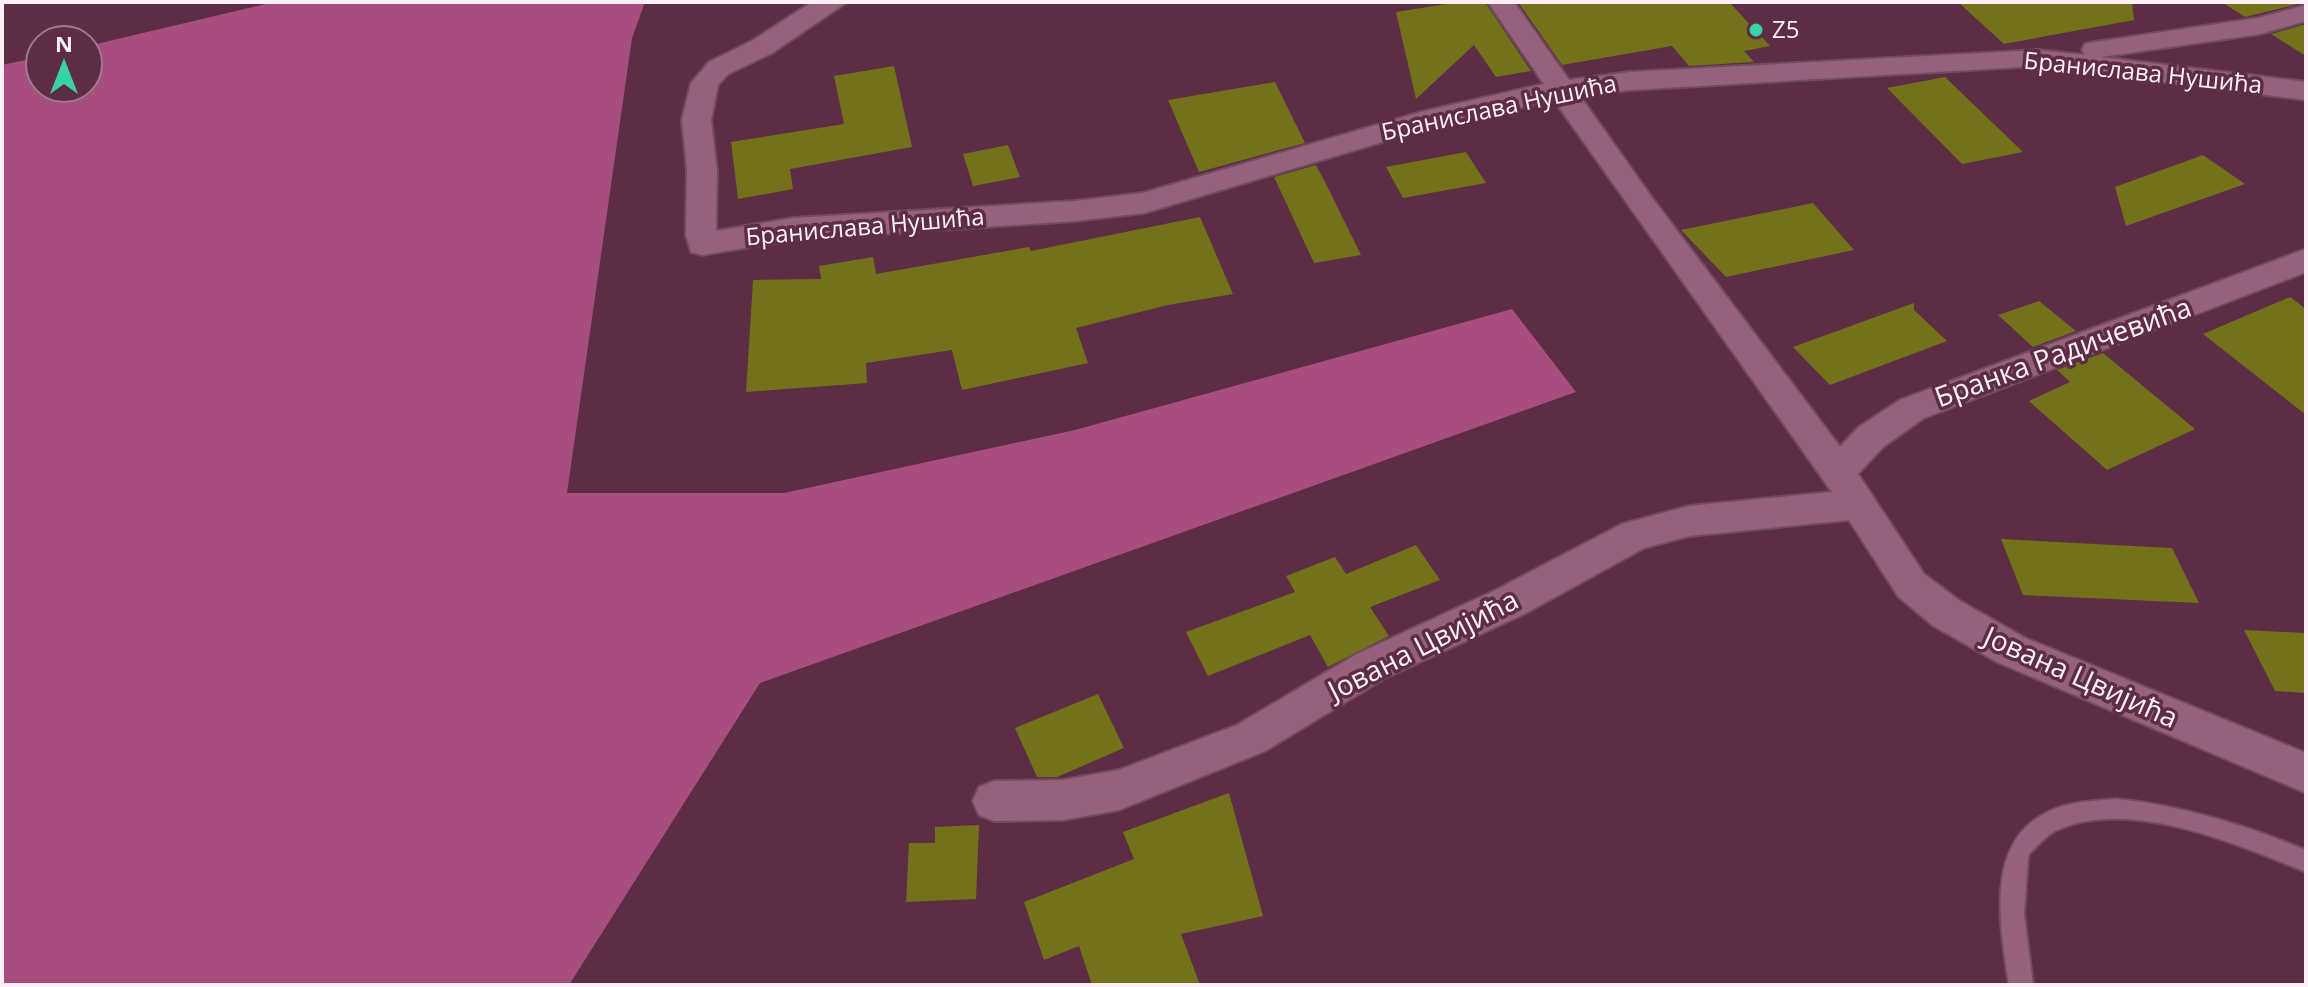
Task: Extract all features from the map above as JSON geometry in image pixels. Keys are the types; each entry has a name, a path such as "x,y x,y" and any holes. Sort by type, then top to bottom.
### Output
{"street":[{"name":"Бранислава Нушића","path":"834,2 808,14 756,50 722,64 711,74 700,95 695,119 702,171 698,212 702,244 793,229 1075,211 1144,203 1431,118 1563,89 1630,81 2038,58 2306,91"},
{"name":"Јована Цвијића","path":"1501,2 1648,214 1847,488 1911,585 1946,613 2011,650 2306,773"},
{"path":"2038,58 2260,26 2306,13"},
{"name":"Бранка Радичевића","path":"1847,488 1871,437 1912,409 2306,260"},
{"name":"Јована Цвијића","path":"994,801 1063,800 1119,790 1251,738 1371,666 1510,602 1635,535 1847,488"}],"lane":[{"path":"2021,985 2009,910 2019,848 2050,821 2097,811 2160,811 2245,835 2306,861"}],"shaded area":[{"path":"274,2 645,2 632,38 567,493 784,493 1075,430 1512,309 1576,392 760,683 569,985 2,985 2,65 24,60 24,104 104,104 104,42"}],"building":[{"path":"1459,2 1485,2 1531,71 1496,77 1474,45 1416,99 1396,12"},
{"path":"1518,2 1729,2 1770,46 1744,51 1754,62 1689,66 1672,46 1562,65"},
{"path":"1958,2 2132,2 2134,20 2004,44"},
{"path":"2222,2 2306,2 2245,17"},
{"path":"2306,24 2306,56 2271,34"},
{"path":"894,66 912,147 790,169 793,189 738,199 731,142 844,124 834,76"},
{"path":"1945,77 2023,152 1962,164 1887,88"},
{"path":"1275,82 1305,143 1199,172 1168,100"},
{"path":"1008,145 1020,177 973,186 963,154"},
{"path":"1466,152 1486,183 1403,198 1386,167"},
{"path":"2203,155 2245,184 2126,226 2115,187"},
{"path":"1316,165 1361,255 1314,263 1274,177"},
{"path":"1813,203 1854,250 1726,277 1681,230"},
{"path":"1200,217 1233,294 1168,305 1076,328 1088,363 962,390 952,350 866,363 867,383 746,392 753,280 821,279 819,266 873,257 876,274 1029,247 1031,251"},
{"path":"2290,297 2306,309 2306,415 2203,334"},
{"path":"2039,301 2076,331 2033,347 1998,315"},
{"path":"1914,303 1914,310 1947,341 1830,385 1793,347"},
{"path":"2103,353 2195,429 2107,470 2029,401 2070,382 2057,370"},
{"path":"2001,539 2172,548 2199,603 2023,595"},
{"path":"1416,545 1440,580 1370,607 1389,636 1328,667 1310,635 1208,676 1186,632 1295,592 1286,576 1335,557 1346,574"},
{"path":"2244,630 2306,633 2306,693 2275,691"},
{"path":"1098,694 1124,748 1057,777 1037,777 1015,728"},
{"path":"1229,793 1263,916 1181,934 1200,985 1092,985 1079,946 1044,960 1024,902 1134,859 1123,832"},
{"path":"979,825 976,899 906,902 909,843 935,843 935,827"}],"place":[{"name":"Z5","path":"1756,30"}]}
